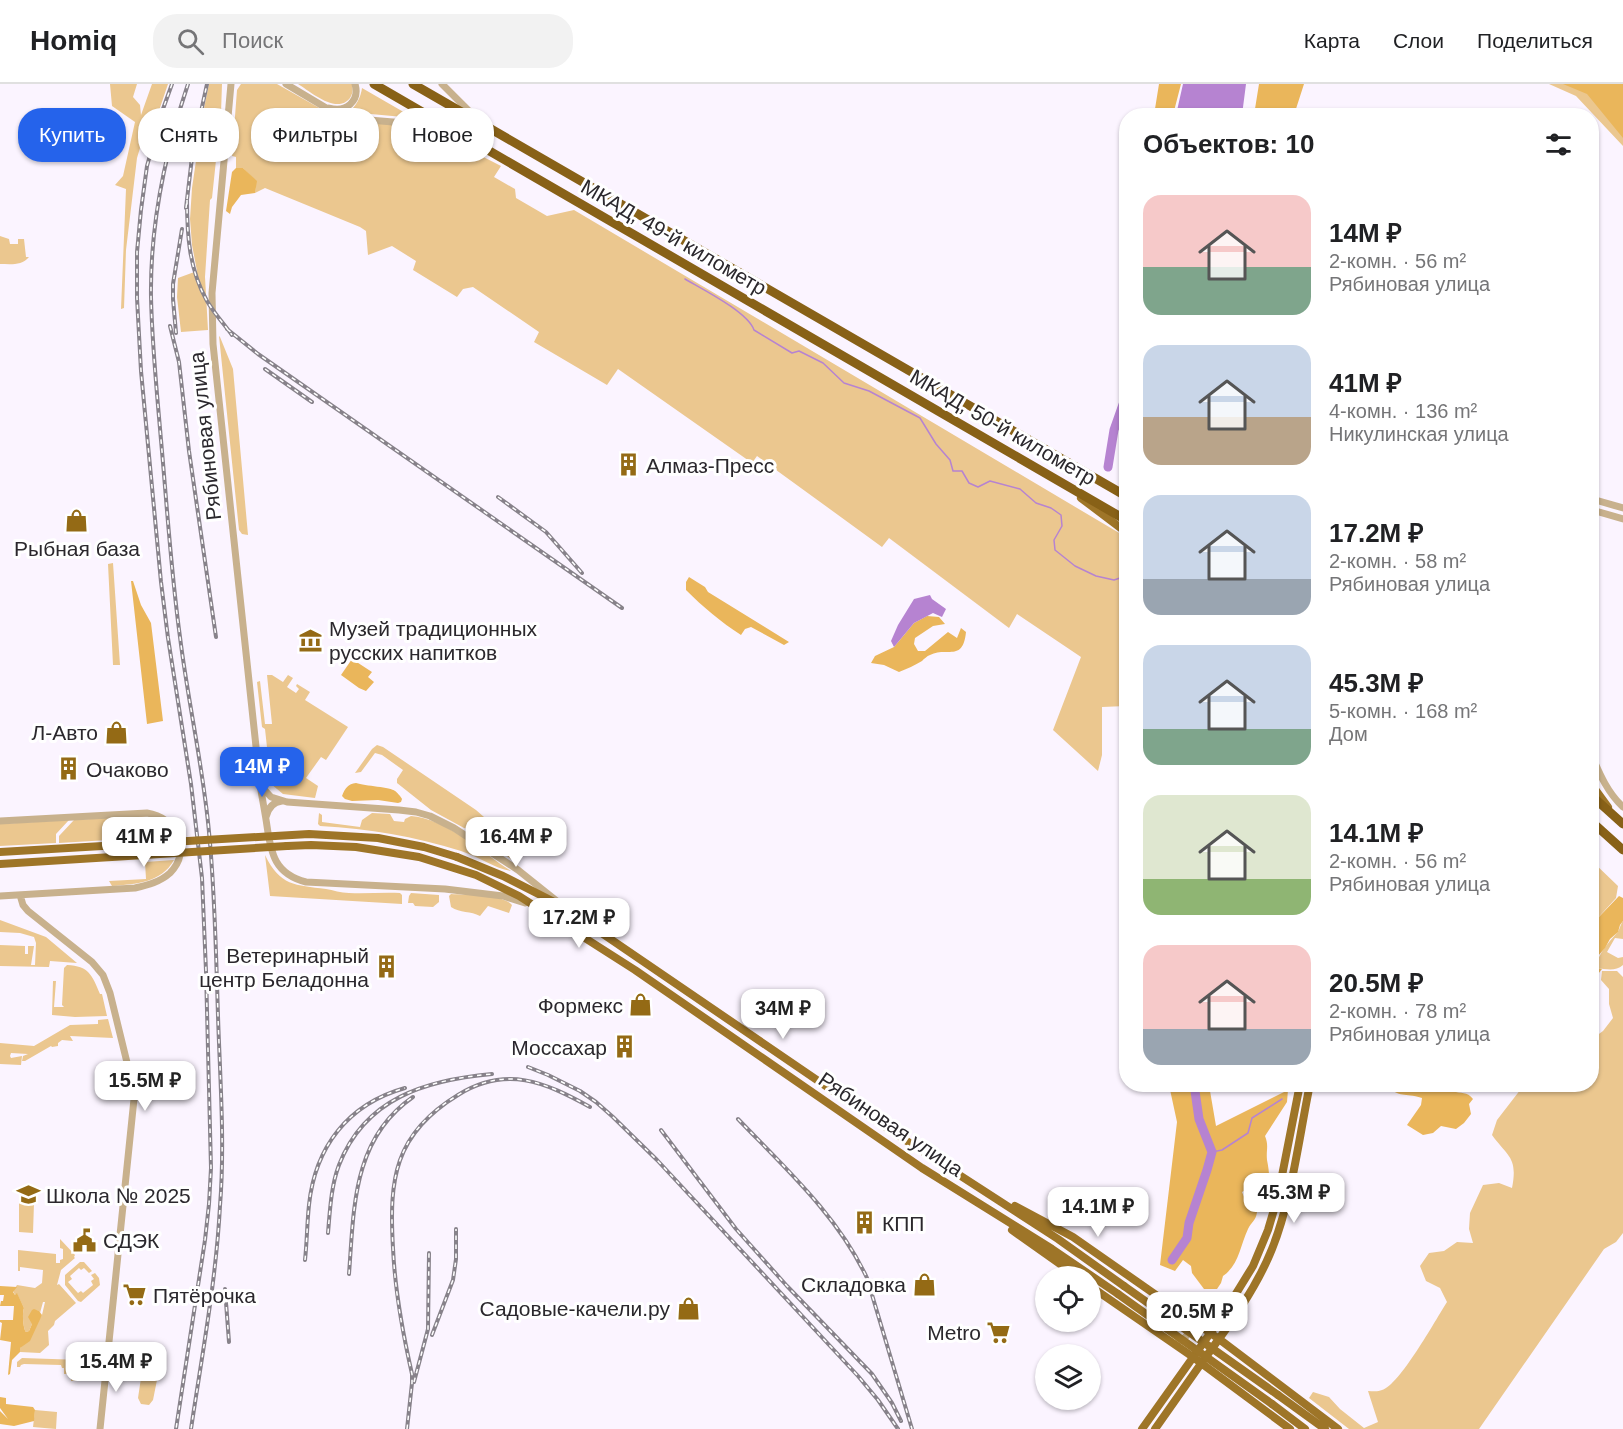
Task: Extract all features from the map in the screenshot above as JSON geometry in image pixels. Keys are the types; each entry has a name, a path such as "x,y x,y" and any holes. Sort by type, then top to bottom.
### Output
{"highway":[{"name":"МКАД, 49-й километр","path":"374,84 416,108"},
{"name":"МКАД, 49-й километр","path":"413,84 455,108"},
{"name":"МКАД, 49-й километр","path":"494,131 903,367"},
{"name":"МКАД, 49-й километр","path":"494,153 893,384"},
{"name":"МКАД, 50-й километр","path":"903,367 1119,492"},
{"name":"МКАД, 50-й километр","path":"893,384 1119,516"},
{"path":"1599,803 1622,824"},
{"path":"1599,829 1623,850"}],"main road":[{"path":"1054,478 1119,527"},
{"path":"1599,794 1622,824"},
{"path":"1599,831 1608,837"},
{"path":"0,852 309,834 359,836 424,847 457,857 503,876 562,906"},
{"path":"0,864 311,845 376,849 419,857 454,867 499,886 537,907"},
{"name":"Рябиновая улица","path":"562,906 896,1134 1058,1239 1325,1429"},
{"name":"Рябиновая улица","path":"537,907 635,970 922,1168 1052,1249 1305,1429"},
{"path":"1142,1429 1210,1333 1247,1278 1256,1260 1278,1196 1298,1092"},
{"path":"1155,1429 1247,1297 1273,1247 1287,1199 1308,1092"},
{"path":"989,1195 1028,1212 1073,1237 1219,1339 1338,1429"},
{"path":"989,1210 1016,1233 1063,1266"},
{"path":"1101,1294 1193,1357 1290,1429"}],"street":[{"name":"Рябиновая улица","path":"231,84 212,308 213,344 260,784 274,860 297,880 306,882 485,893 537,907"},
{"path":"230,102 237,84"},
{"path":"286,84 344,117 391,122"},
{"path":"320,104 335,110 346,108 356,97 356,84"},
{"path":"442,84 466,108"},
{"path":"1599,501 1623,508"},
{"path":"1599,512 1623,519"},
{"path":"1599,772 1601,776"},
{"path":"1599,773 1613,796 1623,807"},
{"path":"260,784 271,797 282,801"},
{"name":"Рябиновая улица","path":"282,801 399,810 430,816 454,828 518,870 562,906"},
{"path":"266,819 271,806 282,801"},
{"path":"0,821 147,813 165,820 174,827 178,835 180,852 173,870 163,879 148,885 135,888 0,896"},
{"path":"20,895 28,911 92,962 103,975 110,993 133,1087 134,1100 99,1429"},
{"path":"1168,1340 1177,1341 1186,1338 1191,1324 1186,1316"},
{"path":"1225,1381 1220,1371 1222,1361 1231,1355 1242,1356"}],"shaded area":[{"path":"110,84 137,84 133,97 140,108 138,108 138,155 126,250 124,308 121,309 126,189 115,185 123,176 135,122 126,116 126,108 112,106"},
{"path":"152,84 168,84 160,108 143,108"},
{"path":"209,84 222,84 221,108 204,108"},
{"path":"241,84 277,84 319,108 251,108 251,162 379,162 379,123 391,124 391,162 493,162 501,166 494,177 515,189 516,198 547,216 574,210 1119,533 1119,706 1102,707 1102,755 1098,771 1053,730 1081,657 1017,614 1009,628 889,538 882,547 757,456 752,463 618,369 607,385 534,342 539,332 473,287 463,289 457,297 413,270 416,261 392,246 368,255 366,231 360,227 265,188 255,193 256,181 243,168 236,168 236,162 239,162 239,108 236,108 237,90"},
{"path":"298,84 352,84 352,91 345,103 338,104 324,100"},
{"path":"1159,84 1181,84 1175,108 1155,108"},
{"path":"1183,84 1246,84 1243,108 1178,108"},
{"path":"1259,84 1304,84 1296,108 1255,108"},
{"path":"1549,84 1623,84 1623,146 1599,120 1599,108 1587,108 1576,96"},
{"path":"1563,84 1623,84 1623,138 1599,108 1587,94"},
{"path":"362,88 397,108 391,108 391,116 379,115 379,108 353,108 361,95"},
{"path":"196,162 216,162 210,200 205,277 208,330 181,332 177,297 178,278 197,271 190,219"},
{"path":"236,168 243,168 257,181 255,193 241,195 230,214 226,211 232,172"},
{"path":"0,236 9,239 10,244 18,244 18,239 24,239 26,257 29,257 19,263 0,264"},
{"path":"219,336 233,369 248,535 242,534 239,530"},
{"path":"113,563 120,665 113,665 108,564"},
{"path":"689,577 705,587 708,592 789,642 784,645 751,627 745,629 741,635 712,614 686,590"},
{"path":"131,581 133,581 141,605 151,623 163,721 147,724"},
{"path":"930,595 946,609 942,617 933,613 914,623 894,647 891,641 914,599"},
{"path":"927,616 939,617 945,624 933,626 915,638 914,644 918,651 925,651 948,632 957,638 961,628 966,632 964,642 958,651 930,655 899,672 884,665 871,663 875,656 894,647 914,623"},
{"path":"352,659 372,672 368,677 374,682 366,691 341,675"},
{"path":"267,675 272,675 283,682 288,675 293,678 287,687 296,693 299,689 297,684 310,692 305,700 348,727 326,760 321,757 306,778 318,786 315,798 283,794 271,784 257,682 260,681 265,724 272,724"},
{"path":"377,745 476,810 485,821 475,828 464,828 431,810 397,783 403,770 382,755 375,753 361,772 355,773"},
{"path":"356,783 393,790 401,797 401,802 345,799 342,796 346,789"},
{"path":"319,813 322,815 322,822 360,827 362,820 372,813 390,814 394,821 404,822 411,816 424,818 450,830 511,871 461,851 426,841 374,831 320,826 318,824"},
{"path":"142,816 160,822 174,836 59,843 59,836 74,820"},
{"path":"69,820 56,834 56,843 0,846 0,824"},
{"path":"485,829 491,830 522,852 515,862 477,834"},
{"path":"265,855 276,873 297,885 346,893 400,893 402,904 270,896"},
{"path":"174,860 169,868 147,881 112,886 109,881 146,879 145,862"},
{"path":"1599,868 1618,886 1616,898 1599,917"},
{"path":"411,893 439,895 439,902 433,907 415,906 413,903 408,903"},
{"path":"451,894 493,897 512,905 509,913 488,906 480,916 451,907 449,896"},
{"path":"1619,896 1623,898 1623,921 1618,932 1599,955 1599,917"},
{"path":"0,920 46,937 77,963 50,961 49,967 0,966 0,945 25,946 25,954 28,954 28,946 34,946 31,965 35,965 36,943 34,937 20,933 0,932"},
{"path":"1623,921 1623,939 1615,938 1607,952 1618,958 1623,957 1623,965 1614,969 1599,968 1599,958"},
{"path":"67,965 80,967 89,973 102,994 107,1016 52,1015 53,981 56,981 54,1007 64,1007 62,1005 64,968"},
{"path":"1602,971 1617,971 1623,977 1623,1233 1616,1242 1604,1249 1479,1429 1349,1429 1309,1398 1313,1392 1329,1397 1364,1428 1378,1422 1368,1391 1382,1390 1398,1377 1447,1302 1440,1288 1426,1281 1420,1266 1429,1253 1444,1251 1457,1242 1473,1243 1469,1229 1470,1213 1483,1185 1499,1183 1512,1188 1513,1163 1492,1135 1497,1120 1519,1092 1599,1092 1599,1034 1613,1018 1609,1004 1609,989 1601,980"},
{"path":"108,1019 113,1038 70,1036 73,1041 62,1040 58,1046 51,1046 25,1061 22,1061 23,1056 28,1054 11,1053 11,1058 22,1056 21,1065 0,1064 0,1043 34,1046 70,1025 98,1024 98,1020"},
{"path":"1171,1092 1210,1092 1216,1126 1288,1092 1287,1102 1265,1136 1269,1176 1267,1192 1262,1202 1247,1189 1242,1192 1247,1204 1257,1212 1236,1261 1223,1276 1217,1289 1204,1289 1192,1273 1191,1266 1183,1260 1175,1271 1160,1265 1177,1122"},
{"path":"1395,1092 1466,1094 1473,1099 1469,1104 1471,1114 1456,1129 1441,1126 1433,1133 1423,1135 1407,1125 1421,1105 1422,1098"},
{"path":"19,1203 34,1203 33,1233 19,1232"},
{"path":"60,1239 75,1255 75,1258 61,1270 57,1285 59,1284 76,1303 55,1321 48,1331 49,1345 40,1353 20,1352 20,1348 42,1315 45,1302 43,1302 40,1313 32,1310 32,1324 26,1332 23,1320 24,1308 13,1291 17,1285 35,1288 42,1283 43,1270 20,1267 18,1271 18,1250 56,1254 56,1263 60,1263 63,1259 63,1249 60,1248"},
{"path":"80,1262 84,1262 92,1271 89,1273 84,1268 81,1270 79,1268 70,1276 72,1279 68,1282 78,1293 81,1291 83,1293 93,1285 91,1281 94,1279 91,1275 95,1273 100,1285 81,1302 65,1285 65,1275"},
{"path":"0,1286 17,1287 13,1292 15,1295 17,1293 24,1308 23,1320 26,1332 32,1324 28,1317 32,1310 39,1311 42,1315 30,1341 20,1348 20,1352 12,1360 8,1375 11,1342 0,1340 2,1323 0,1320 13,1320 14,1306 0,1306 4,1295 0,1295"},
{"path":"22,1358 82,1360 85,1363 85,1379 71,1381 71,1374 64,1374 64,1368 61,1365 24,1364 17,1367 17,1362"},
{"path":"146,1374 153,1375 157,1380 153,1400 149,1405 141,1404 138,1398 141,1378"},
{"path":"0,1397 6,1398 6,1404 33,1407 34,1421 14,1426 0,1424 0,1411 8,1419 0,1408"},
{"path":"35,1410 57,1412 56,1429 33,1427"}],"waterway":[{"path":"685,279 734,309 750,323 754,330 792,353 799,351 823,363 844,383 869,391 920,418 936,444 950,460 953,471 962,471 969,483 978,487 990,481 1020,489 1036,503 1051,508 1061,515 1062,526 1054,540 1055,550 1075,566 1096,576 1114,580 1119,578"},
{"path":"1108,467 1114,430 1119,416"},
{"path":"1172,1260 1187,1238 1189,1223 1212,1152 1199,1119 1195,1092"},
{"path":"1212,1152 1222,1150 1248,1133 1252,1118 1282,1099"}],"railway":[{"path":"172,84 147,166 137,252 137,298 141,371 161,582 191,784 202,878 211,1168 205,1240 176,1429"},
{"path":"188,84 172,136 160,189 153,243 151,297 152,333 174,588 183,661 203,783 211,855 221,1087 222,1159 218,1234 191,1429"},
{"path":"186,208 193,149 207,84"},
{"path":"187,200 189,239 196,277 207,301 232,335"},
{"path":"176,333 173,284 182,229"},
{"path":"170,326 179,362 189,451 216,637"},
{"path":"227,329 258,354 622,608"},
{"path":"265,369 312,402"},
{"path":"498,497 546,532 582,573"},
{"path":"528,1067 580,1091 596,1102 657,1160 858,1376 898,1429"},
{"path":"328,1233 336,1173 350,1142 365,1123 381,1108 421,1088 444,1081 492,1074"},
{"path":"407,1429 412,1374 397,1296 392,1200 400,1160 408,1142 420,1126 437,1110 458,1095 493,1081 509,1079 541,1084 590,1107"},
{"path":"305,1260 313,1184 327,1147 351,1117 385,1095 405,1088"},
{"path":"349,1274 355,1201 367,1154 378,1133 393,1114 413,1097"},
{"path":"738,1119 792,1174 826,1213 855,1255 867,1278 912,1429"},
{"path":"661,1130 736,1229 872,1374 901,1421"},
{"path":"432,1335 453,1280 456,1229"},
{"path":"414,1382 428,1329 429,1253"},
{"path":"225,1289 229,1342"}],"place":[{"name":"Алмаз-Пресс","path":"628,465"},
{"name":"Рыбная база","path":"77,520"},
{"name":"Музей традиционных русских напитков","path":"311,640"},
{"name":"Л-Авто","path":"116,732"},
{"name":"Очаково","path":"68,769"},
{"name":"Ветеринарный центр Беладонна","path":"387,967"},
{"name":"Формекс","path":"641,1005"},
{"name":"Моссахар","path":"625,1047"},
{"name":"Школа № 2025","path":"28,1195"},
{"name":"КПП","path":"864,1223"},
{"name":"СДЭК","path":"85,1240"},
{"name":"Складовка","path":"924,1284"},
{"name":"Пятёрочка","path":"135,1295"},
{"name":"Садовые-качели.ру","path":"688,1308"},
{"name":"Metro","path":"999,1332"}]}
